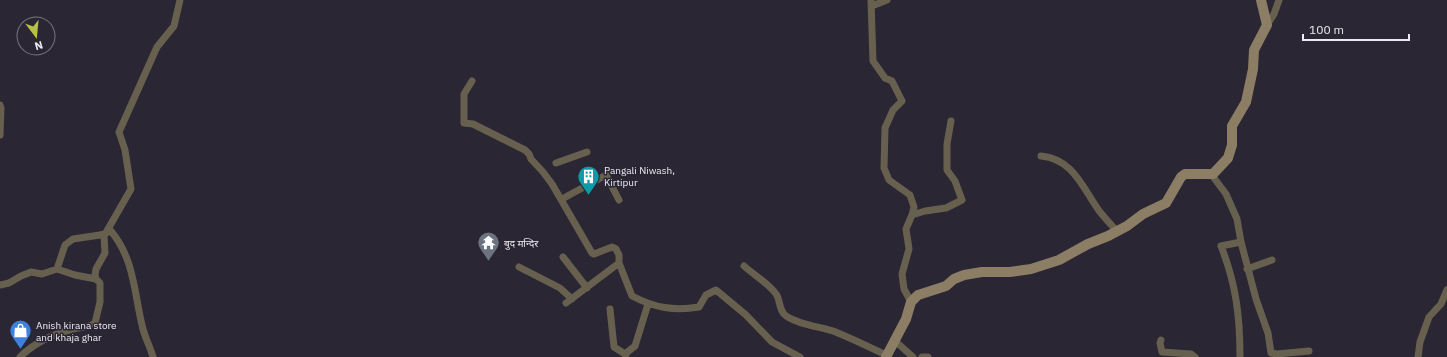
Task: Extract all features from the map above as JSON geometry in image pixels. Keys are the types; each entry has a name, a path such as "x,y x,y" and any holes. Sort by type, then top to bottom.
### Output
{"street":[{"path":"20,357 44,339 75,328 88,327 95,323 100,302 100,283 96,279 95,274 96,269 105,253 103,242 104,236 131,190 125,150 119,132 156,47 174,26 180,0"},
{"path":"887,0 872,3 873,61 886,78 892,81 902,101 893,110 885,128 884,168 889,180 910,195 914,206 906,229 909,248 902,274 904,289 911,302"},
{"path":"1261,0 1267,25"},
{"path":"744,266 771,288 777,295 783,313 787,316 796,321 839,334 886,356 906,319 911,302 918,295 946,286 964,275 982,272 1010,272 1038,268 1059,260 1088,244 1127,226 1143,214 1166,203 1181,177 1185,174 1213,174 1228,158 1232,145 1232,126 1246,102 1250,85 1254,50 1274,14 1278,0"},
{"path":"472,81 464,94 464,123 473,124 525,150 529,154 531,159 543,172 562,199 592,253 594,254 612,247 615,248 619,255 619,263 632,296 648,304 682,310 699,307 706,295 716,290 746,316 772,342 800,357"},
{"path":"0,105 0,135"},
{"path":"912,215 925,211 946,208 962,200 954,181 947,170 947,144 951,121"},
{"path":"556,163 587,152"},
{"path":"1041,156 1053,157 1067,167 1080,180 1100,211 1117,231"},
{"path":"1213,174 1211,174 1226,194 1237,219 1241,242 1268,334 1271,353 1277,354 1309,351"},
{"path":"562,199 606,175 619,200"},
{"path":"57,269 65,245 73,239 100,235 111,231 123,247 130,264 136,287 142,327 153,357"},
{"path":"1240,357 1238,312 1235,289 1220,246 1241,242"},
{"path":"564,257 587,288"},
{"path":"1248,269 1272,260"},
{"path":"519,267 560,288 569,301 619,263"},
{"path":"0,285 9,283 31,272 42,274 57,269 75,276 96,279"},
{"path":"1418,357 1420,342 1429,317 1441,304 1447,290"},
{"path":"610,309 614,346 626,356 635,346 648,304"},
{"path":"894,340 913,357"},
{"path":"1161,340 1160,343 1162,352 1191,354 1195,357"},
{"path":"922,357 928,357"}],"place":[{"name":"Pangali Niwash, Kirtipur","path":"589,196"},
{"name":"बुद मन्दिर","path":"489,262"},
{"name":"Anish kirana store and khaja ghar","path":"21,350"}]}
